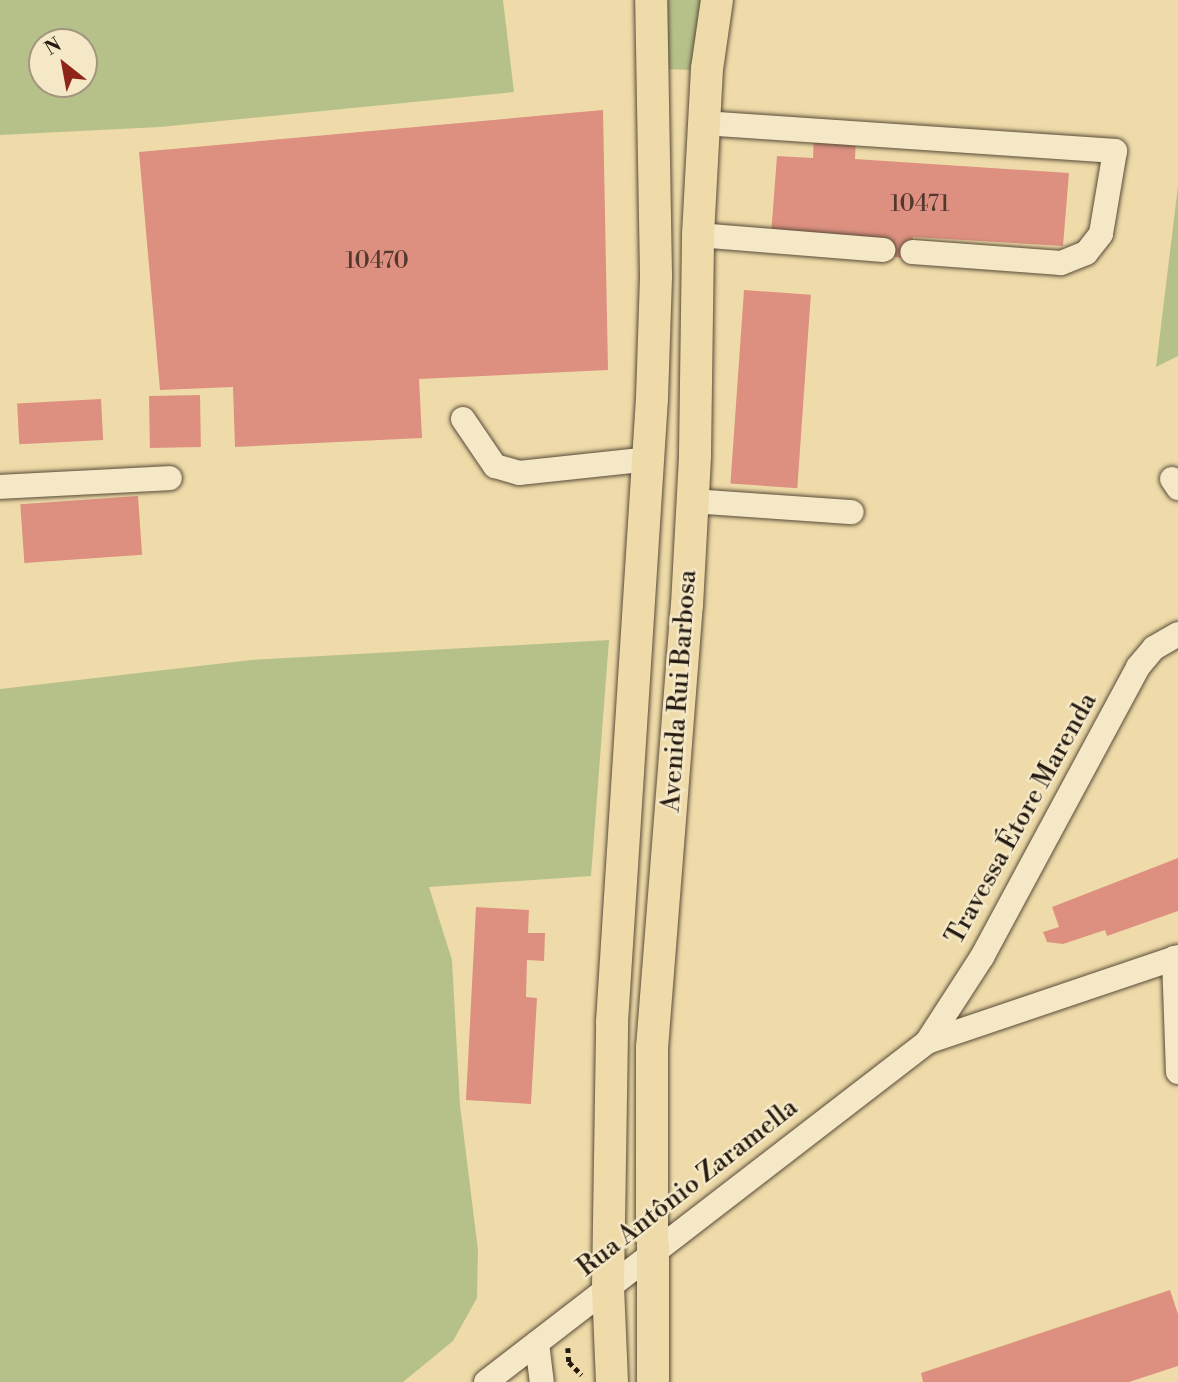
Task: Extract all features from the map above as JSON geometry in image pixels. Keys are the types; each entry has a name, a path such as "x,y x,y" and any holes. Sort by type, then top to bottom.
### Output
{"main road":[{"name":"Avenida Rui Barbosa","path":"598,1380 608,1287 612,1022 650,459 656,275 651,0"},
{"name":"Avenida Rui Barbosa","path":"653,1382 649,1256 652,1048 693,501 698,235 704,123 718,0"},
{"path":"654,72 665,130 668,208 698,235"}],"street":[{"path":"704,123 1115,151 1101,234 1086,253 1061,263 912,252"},
{"path":"698,235 883,250"},
{"path":"463,419 495,466 519,473 650,459"},
{"path":"0,487 170,478"},
{"path":"693,501 852,512"},
{"name":"Travessa Étore Marenda","path":"927,1042 982,957 1139,667 1154,648 1178,634"},
{"path":"927,1042 1176,958 1178,1072"},
{"name":"Rua Antônio Zaramella","path":"486,1382 927,1042"},
{"path":"537,1342 542,1382"}],"path":[{"path":"569,1362 598,1380"}],"green space":[{"path":"0,0 503,0 514,92 160,127 0,135"},
{"path":"661,0 701,0 690,70 664,69"},
{"path":"1178,186 1178,356 1156,367"},
{"path":"609,640 591,876 429,887 452,960 460,1105 478,1250 477,1298 453,1341 403,1382 0,1382 0,689 251,660"}],"building":[{"path":"603,110 608,370 419,379 422,438 235,447 233,387 160,390 139,152"},
{"path":"814,134 856,137 855,159 1069,173 1063,246 913,237 912,260 771,235 777,156 813,158"},
{"path":"744,290 811,295 797,488 730,484"},
{"path":"200,395 201,447 150,448 149,396"},
{"path":"101,399 103,440 19,444 17,403"},
{"path":"138,496 142,555 24,563 20,504"},
{"path":"1178,858 1178,911 1107,936 1105,930 1063,944 1047,942 1043,932 1059,927 1052,907"},
{"path":"476,907 529,910 528,933 545,933 544,961 527,960 526,997 537,998 531,1104 466,1100"},
{"path":"1170,1290 1178,1314 1178,1366 1129,1382 923,1382 921,1373"}]}
